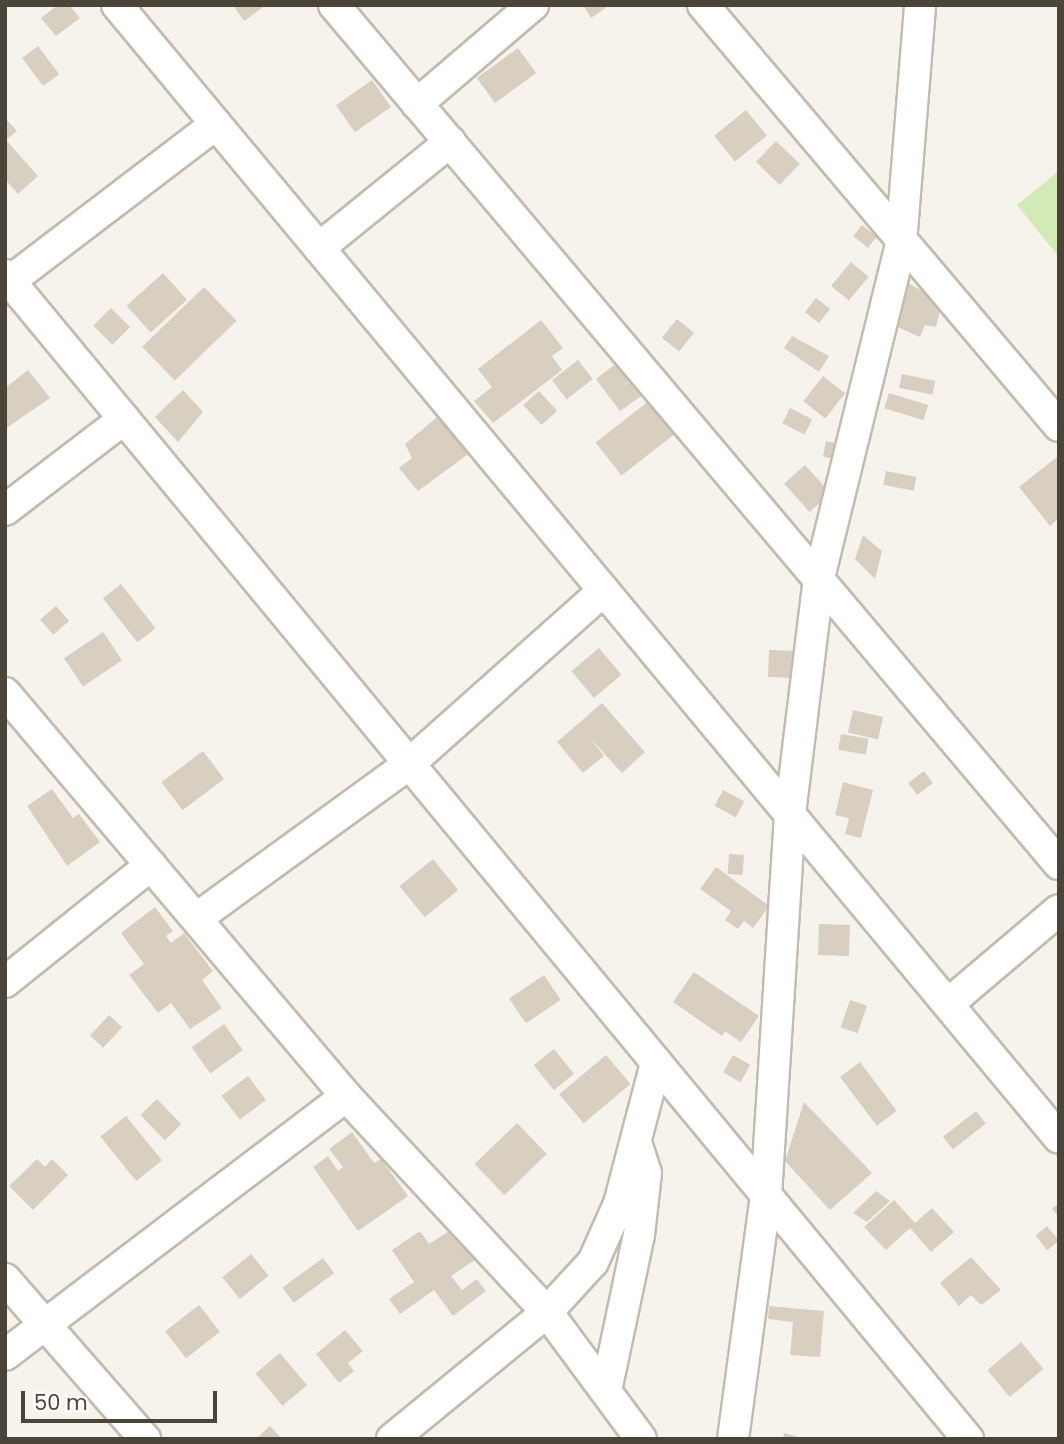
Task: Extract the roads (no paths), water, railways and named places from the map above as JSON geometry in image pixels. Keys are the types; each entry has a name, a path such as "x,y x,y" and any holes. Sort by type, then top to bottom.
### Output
{"street":[{"path":"117,5 1059,1138"},
{"path":"334,5 1059,864"},
{"path":"417,104 533,5"},
{"path":"703,5 901,243 1059,426"},
{"path":"733,1439 766,1195 790,814 819,578 901,243 920,5"},
{"path":"216,124 8,278 968,1439"},
{"path":"319,248 450,142"},
{"path":"5,510 124,419"},
{"path":"197,918 409,764 604,590"},
{"path":"5,693 346,1096 547,1312 641,1439"},
{"path":"5,982 151,865"},
{"path":"948,1004 1059,910"},
{"path":"392,1439 547,1312 593,1262 619,1204 656,1063"},
{"path":"5,1355 346,1096"},
{"path":"606,1391 639,1234 646,1173 636,1140"},
{"path":"5,1279 145,1439"}]}
